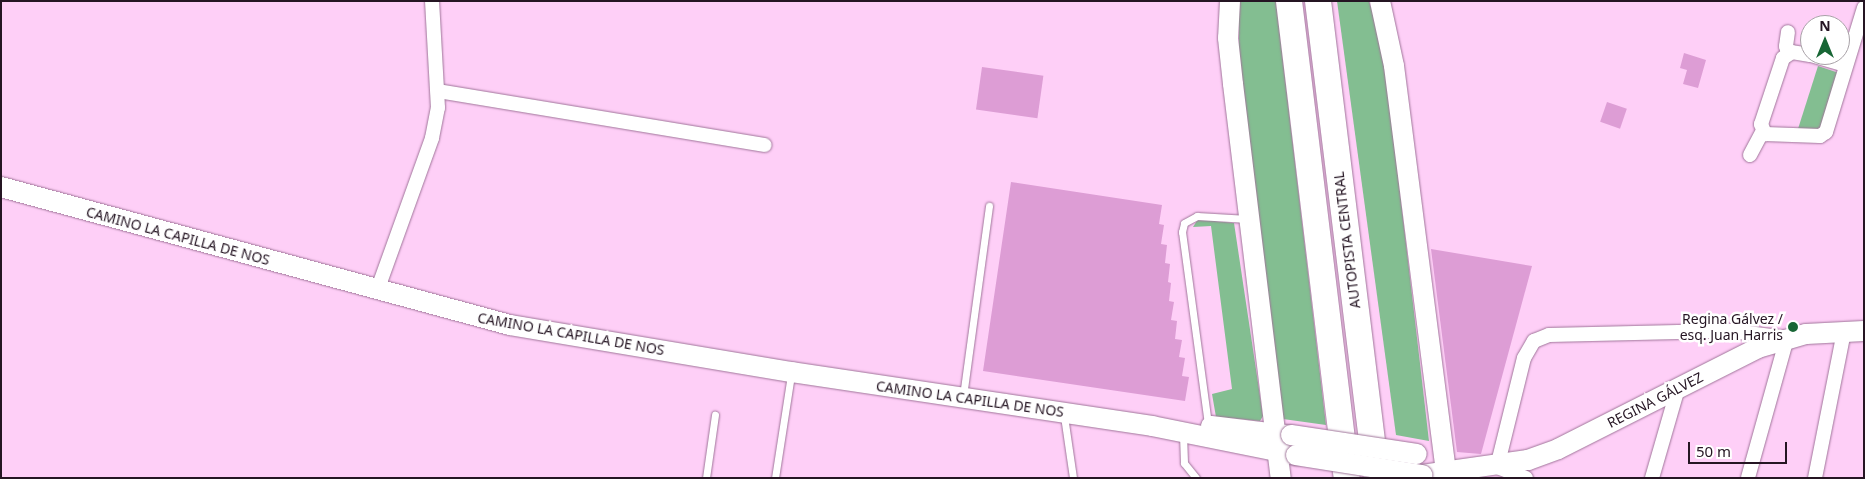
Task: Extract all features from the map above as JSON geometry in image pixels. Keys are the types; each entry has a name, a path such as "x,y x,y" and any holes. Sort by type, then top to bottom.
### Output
{"highway":[{"path":"1289,1 1347,478"},
{"name":"AUTOPISTA CENTRAL","path":"1318,1 1376,478"}],"main road":[{"path":"1230,1 1228,38 1248,219 1285,444 1281,478"},
{"path":"1380,1 1394,66 1447,474"},
{"name":"CAMINO LA CAPILLA DE NOS","path":"1,187 377,291 510,325 792,372 1152,426 1183,433 1285,444"},
{"name":"REGINA GÁLVEZ","path":"1285,444 1422,475 1447,474 1497,467 1550,452 1758,348 1787,338 1844,331 1864,331"},
{"name":"CAMINO LA CAPILLA DE NOS","path":"1152,426 1208,426 1285,444"},
{"path":"1285,444 1417,454 1447,474"}],"street":[{"path":"377,291 432,138 438,91 432,1"},
{"path":"1850,50 1864,8"},
{"path":"1788,32 1786,46 1788,53"},
{"path":"1788,53 1800,54"},
{"path":"1750,155 1762,132 1761,124 1783,58 1788,53"},
{"path":"1762,132 1767,135 1824,134 1845,65"},
{"path":"438,91 765,145"},
{"path":"1526,478 1497,467 1526,352 1544,336 1744,331 1787,338 1748,478"},
{"path":"1815,478 1844,331"},
{"path":"1652,478 1678,388"}],"lane":[{"path":"962,398 989,206"},
{"path":"1208,426 1183,227 1197,216 1248,219"},
{"path":"775,478 792,372"},
{"path":"1064,413 1073,478"},
{"path":"706,478 715,415"},
{"path":"1183,433 1184,463 1196,478"}],"green space":[{"path":"1239,1 1276,1 1326,425 1283,419 1239,90"},
{"path":"1337,1 1369,1 1383,46 1429,441 1396,435"},
{"path":"1818,66 1839,73 1821,130 1797,132"},
{"path":"1198,219 1234,223 1263,416 1260,421 1216,417 1212,394 1232,389 1211,226 1193,227"}],"building":[{"path":"1684,53 1706,60 1698,88 1683,84 1687,70 1680,68"},
{"path":"982,67 1043,76 1037,118 976,110"},
{"path":"1607,102 1627,109 1620,129 1600,122"},
{"path":"1011,182 1162,205 1159,224 1164,225 1161,244 1167,245 1165,263 1170,264 1168,282 1171,283 1169,301 1174,302 1171,320 1177,321 1175,339 1182,340 1179,357 1185,358 1182,376 1189,377 1185,401 983,371"},
{"path":"1431,249 1532,266 1481,454 1457,452"}],"place":[{"name":"Regina Gálvez / esq. Juan Harris","path":"1793,327"}]}
